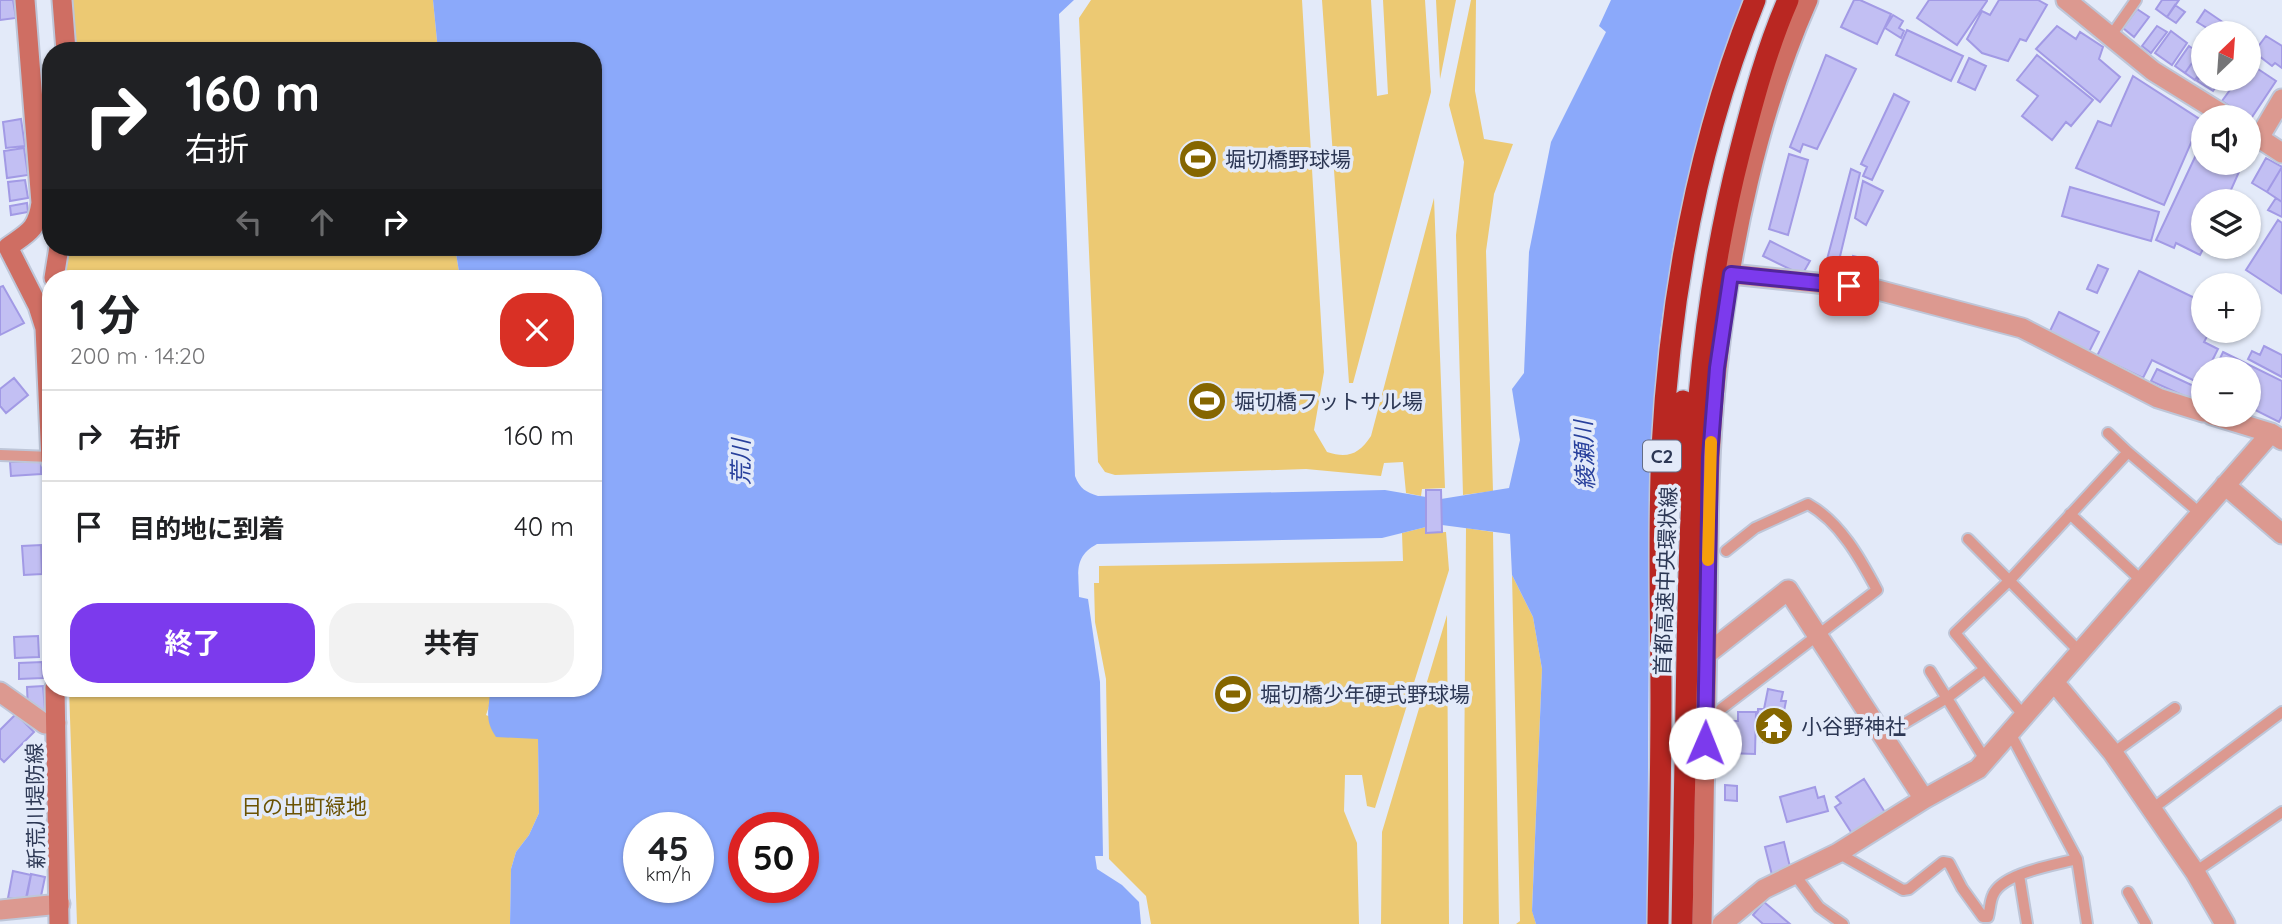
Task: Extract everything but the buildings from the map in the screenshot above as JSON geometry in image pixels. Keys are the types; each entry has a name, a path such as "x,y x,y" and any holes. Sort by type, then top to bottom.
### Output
{"highway":[{"name":"首都高速中央環状線","path":"1658,924 1662,448 1669,358 1683,258 1701,171 1723,88 1755,0"},
{"path":"1661,706 1672,513 1695,315 1708,236 1746,92 1781,0"},
{"name":"首都高速中央環状線","path":"1682,924 1688,580 1693,455 1701,362 1724,211 1751,108 1788,0"}],"main road":[{"path":"25,0 41,203 38,220 31,230 8,247 42,319"},
{"path":"62,0 65,42"},
{"path":"1702,924 1710,457 1717,368 1731,274 1750,179 1773,95 1808,0"},
{"name":"新荒川堤防線","path":"55,697 59,914"}],"street":[{"path":"2066,0 2153,71 2208,105"},
{"path":"2261,126 2282,99"},
{"path":"2261,140 2282,153"},
{"path":"1731,274 1874,289 2022,328 2158,398 2191,408"},
{"path":"1722,924 1740,918 1764,889 1839,853 1924,799 1978,769 2225,485 2279,438 2247,427"},
{"path":"2225,485 2282,534"},
{"path":"1707,654 1788,590 1924,799"},
{"path":"2054,682 2113,752 2195,873 2225,924"},
{"path":"0,692 45,724 56,723"},
{"path":"0,910 59,914"}],"lane":[{"path":"2110,37 2136,0"},
{"path":"2108,433 2201,514"},
{"path":"2024,716 1955,634 2009,581 2128,452"},
{"path":"0,455 42,458"},
{"path":"1721,709 1877,590 1856,551 1820,510 1808,504 1755,528 1726,551"},
{"path":"2070,514 2142,581"},
{"path":"1968,539 2080,652"},
{"path":"1883,736 1947,698 1985,669"},
{"path":"1930,671 1986,761"},
{"path":"2113,752 2175,708"},
{"path":"2152,809 2281,714"},
{"path":"2010,733 2077,859 2087,924"},
{"path":"2195,873 2282,812"},
{"path":"1839,853 1903,890 1909,889 1943,862 1948,863 1983,917 1988,916 1993,894 2000,885 2019,875 2077,859"},
{"path":"1795,875 1819,907 1843,924"},
{"path":"2019,875 2027,924"},
{"path":"2128,892 2146,924"}],"green space":[{"path":"72,0 433,0 437,42 76,42"},
{"path":"1091,0 1302,0 1324,372 1314,430 1327,452 1341,455 1357,451 1371,436 1434,198 1445,488 1422,489 1421,496 1406,493 1403,462 1384,463 1381,476 1306,469 1115,475 1105,472 1098,462 1079,18"},
{"path":"1322,0 1371,0 1377,96 1388,94 1383,0 1425,0 1431,92 1353,383 1349,383"},
{"path":"1436,0 1456,0 1440,79"},
{"path":"1471,0 1476,0 1475,91 1484,139 1513,144 1494,194 1486,251 1493,491 1463,495 1456,235 1464,162 1449,105"},
{"path":"67,256 456,256 459,270 64,270"},
{"path":"1426,527 1427,533 1446,532 1449,570 1375,808 1367,806 1362,775 1345,775 1344,811 1357,843 1359,924 1151,924 1146,896 1109,859 1106,679 1095,622 1094,583 1099,583 1099,566 1403,561 1402,533"},
{"path":"1466,528 1493,532 1499,924 1463,924"},
{"path":"1512,575 1533,617 1542,669 1532,910 1536,924 1516,924 1520,921"},
{"path":"1447,615 1449,924 1381,924 1382,832"},
{"name":"日の出町緑地","path":"69,697 490,697 486,715 538,738 539,813 529,835 516,852 511,869 510,924 77,924"}],"water":[{"name":"荒川","path":"433,0 1074,0 1059,14 1075,476 1081,487 1098,496 1385,490 1426,497 1426,527 1382,538 1097,544 1084,554 1078,573 1079,597 1088,599 1100,682 1103,856 1095,856 1097,869 1122,885 1139,902 1141,924 510,924 511,869 516,852 529,835 539,813 538,739 496,737 488,719 489,697 602,697 602,270 459,270 456,256 602,256 602,42 437,42"},
{"name":"綾瀬川","path":"1611,0 1745,0 1697,147 1674,241 1660,332 1650,451 1647,924 1536,924 1532,911 1542,669 1533,617 1512,575 1510,534 1442,525 1441,499 1509,488 1520,440 1512,389 1524,373 1529,252 1551,142 1606,32 1599,26"}],"slow traffic":[{"path":"1708,560 1711,442"}],"place":[{"name":"堀切橋野球場","path":"1198,159"},
{"name":"堀切橋フットサル場","path":"1207,401"},
{"name":"堀切橋少年硬式野球場","path":"1233,694"},
{"name":"小谷野神社","path":"1774,726"}],"route":[{"path":"1705,743 1710,457 1717,368 1731,274 1849,286"}]}
